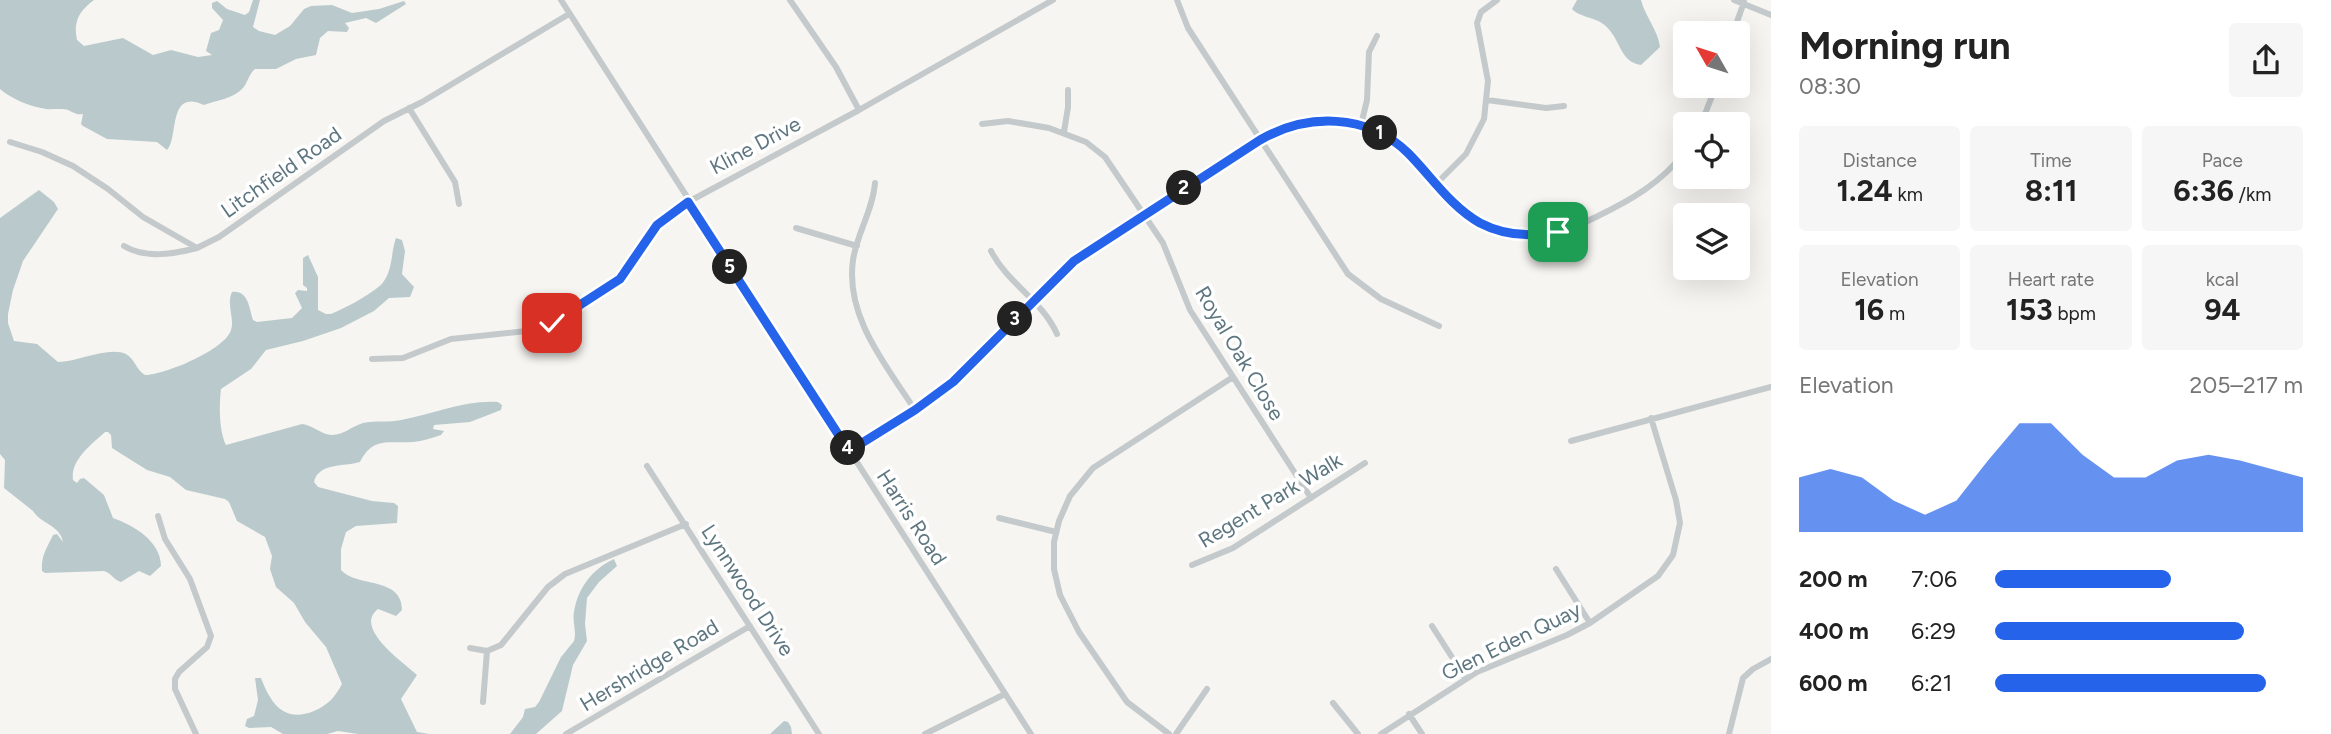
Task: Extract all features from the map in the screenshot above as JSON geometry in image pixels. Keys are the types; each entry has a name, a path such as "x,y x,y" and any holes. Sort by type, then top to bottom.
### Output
{"street":[{"name":"Harris Road","path":"561,0 1031,734"},
{"path":"790,0 836,67 859,110"},
{"name":"Kline Drive","path":"372,359 403,358 451,340 527,331 552,323 620,279 657,225 688,202 1049,5 1053,0"},
{"path":"1437,183 1456,165 1474,141 1484,119 1487,100 1486,65 1477,23 1480,12 1497,0"},
{"path":"1734,0 1771,15"},
{"path":"1180,1 1188,28 1348,274 1381,299 1439,326"},
{"path":"1737,21 1744,2"},
{"name":"Litchfield Road","path":"197,248 219,237 384,121 569,14"},
{"path":"1361,125 1367,100 1369,52 1377,36"},
{"path":"1063,132 1068,90"},
{"path":"1487,100 1546,108 1564,106"},
{"path":"409,108 455,182 459,204"},
{"name":"Royal Oak Close","path":"982,124 1008,121 1063,132 1086,142 1105,157 1169,255 1190,310 1311,498"},
{"path":"849,451 915,410 953,382 1074,261 1260,140 1286,127 1313,121 1339,121 1361,125 1400,145 1460,208 1480,223 1515,235 1542,235 1573,228 1629,200 1662,178 1673,166"},
{"path":"10,142 73,166 143,217 197,248"},
{"path":"875,183 871,208 857,246 853,281 859,318 915,410"},
{"path":"796,228 857,246"},
{"path":"124,246 149,254 197,248"},
{"path":"991,251 1009,277 1034,299 1046,314 1057,334"},
{"path":"1169,734 1138,711 1118,691 1070,616 1056,584 1053,554 1056,532 1070,496 1093,468 1233,377"},
{"path":"1571,441 1771,387"},
{"name":"Glen Eden Quay","path":"1381,734 1466,678 1590,623 1650,584 1666,567 1676,547 1679,511 1651,418"},
{"name":"Regent Park Walk","path":"1192,565 1233,548 1364,463"},
{"name":"Lynnwood Drive","path":"647,466 819,734"},
{"path":"158,516 165,539 190,579 211,636 207,647 179,672 175,679 175,689 196,734"},
{"path":"999,519 1056,532"},
{"path":"470,648 487,651 500,645 556,579 686,524"},
{"path":"1556,569 1590,623"},
{"name":"Hershridge Road","path":"566,734 750,625"},
{"path":"1432,626 1466,678"},
{"path":"483,702 487,651"},
{"path":"1729,734 1743,678 1753,668 1771,659"},
{"path":"1177,734 1207,689"},
{"path":"925,734 1005,694"},
{"path":"1333,703 1358,734"},
{"path":"1409,714 1422,734"}],"shaded area":[{"path":"0,0 94,0 84,8 77,22 77,40 84,46 123,38 153,55 171,50 198,57 212,55 206,51 211,33 219,30 223,20 212,8 212,3 217,1 227,9 245,15 249,12 253,0 260,0 253,27 275,35 290,26 304,9 311,6 332,5 352,13 379,9 404,1 406,4 376,23 366,18 345,23 349,28 347,32 328,31 320,38 316,55 296,59 276,69 255,69 242,89 229,97 204,105 184,103 176,117 171,144 167,150 157,142 107,139 81,124 83,114 33,106 0,89"},
{"path":"1577,0 1641,0 1660,47 1641,65 1635,63 1626,57 1606,27 1572,9"},
{"path":"39,190 54,202 58,209 23,261 13,290 8,323 14,341 37,344 58,362 119,352 129,356 145,375 166,371 193,360 226,338 232,326 232,292 245,297 253,320 257,322 292,318 302,308 295,293 298,290 307,291 303,285 303,258 308,255 318,277 318,310 331,314 375,290 384,281 389,271 396,238 402,240 405,251 402,274 414,287 410,297 389,298 374,311 341,328 266,350 251,369 221,389 220,418 226,445 302,424 328,435 336,435 363,423 396,421 461,405 498,402 502,405 501,410 470,422 434,425 433,429 444,431 441,435 417,442 376,445 370,448 360,462 327,468 321,471 314,482 318,487 398,506 397,523 356,526 346,532 341,549 341,570 357,579 387,587 400,599 402,610 396,616 378,609 372,617 372,625 383,644 417,675 401,699 417,732 429,734 358,734 338,731 327,734 283,734 271,727 245,726 247,719 254,716 258,700 255,678 261,678 274,703 287,713 304,714 319,709 331,700 342,684 326,647 305,622 294,603 276,587 270,569 272,556 265,537 237,521 225,499 186,490 170,477 147,470 112,448 111,435 108,432 78,459 73,480 77,483 84,478 104,495 113,518 137,530 151,542 160,557 161,566 150,576 139,571 121,582 104,571 42,571 43,556 53,535 57,534 63,542 61,536 4,488 5,460 0,454 0,218"},
{"path":"614,559 617,566 599,582 587,598 587,641 573,665 562,711 536,734 510,734 523,717 525,709 535,707 539,702 561,657 574,641 574,612 587,580 599,568"},
{"path":"784,721 788,722 792,734 770,734"}],"route":[{"path":"552,323 620,279 657,225 688,202 849,451 915,410 953,382 1060,272 1074,261 1260,140 1302,122 1327,120 1353,123 1388,137 1409,153 1460,208 1480,223 1515,235 1558,232"}]}
